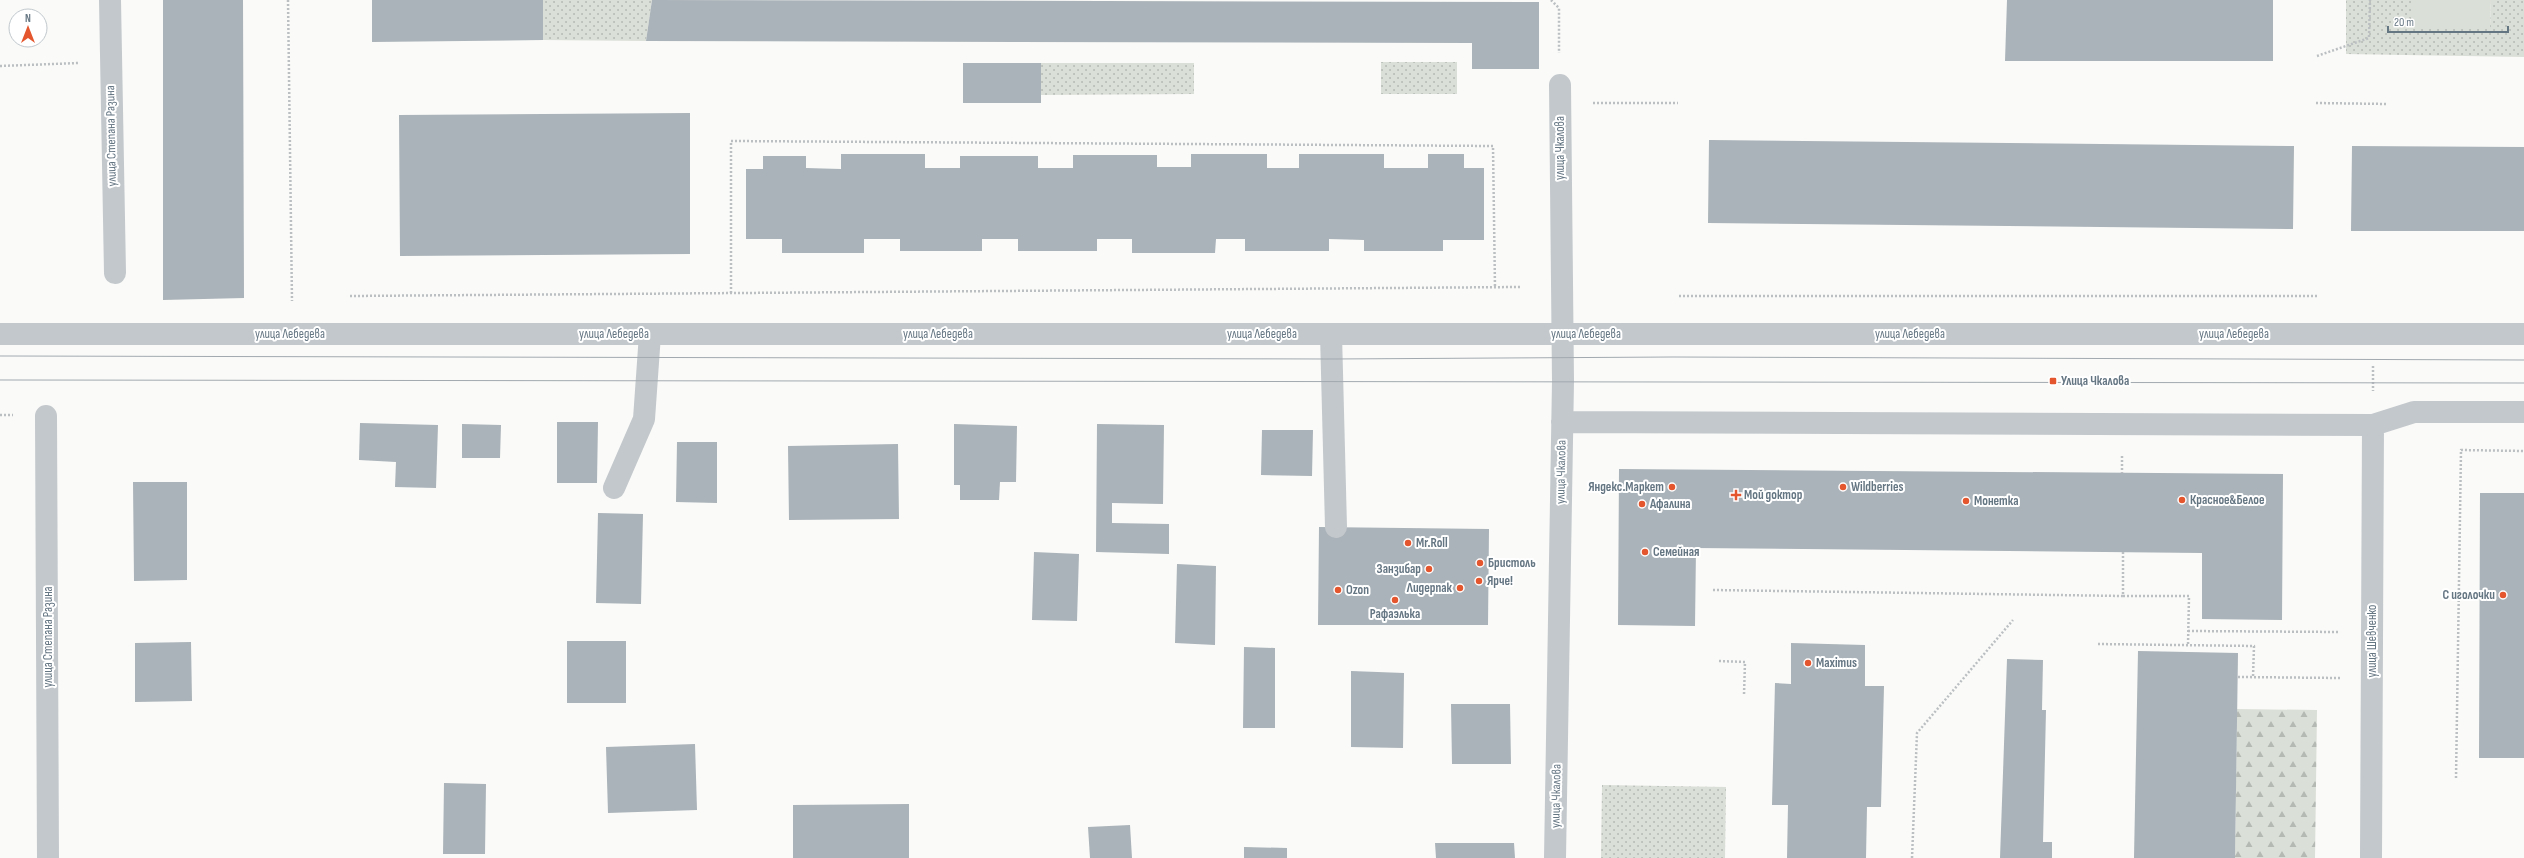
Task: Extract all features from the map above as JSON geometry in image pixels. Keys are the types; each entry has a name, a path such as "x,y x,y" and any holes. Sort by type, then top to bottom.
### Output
{"street":[{"name":"улица Степана Разина","path":"110,0 115,273"},
{"name":"улица Чкалова","path":"1554,858 1562,422 1560,85"},
{"name":"улица Лебедева","path":"0,334 2524,334"},
{"path":"614,488 644,419 650,334"},
{"path":"1331,334 1336,527"},
{"path":"1562,422 2373,425 2414,412 2524,412"},
{"name":"улица Степана Разина","path":"46,416 48,858"},
{"name":"улица Шевченко","path":"2372,858 2373,425"}],"path":[{"path":"288,0 292,303"},
{"path":"1551,0 1559,8 1560,85"},
{"path":"2317,56 2369,38 2370,0"},
{"path":"0,66 110,62"},
{"path":"1587,103 1678,103"},
{"path":"2316,103 2387,104"},
{"path":"731,293 731,141 1493,146 1495,288"},
{"path":"350,296 1520,287"},
{"path":"1679,296 2317,296"},
{"path":"2373,334 2373,425"},
{"path":"2456,778 2461,450 2524,451"},
{"path":"2123,552 2123,596"},
{"path":"1713,590 2189,596 2188,645"},
{"path":"1912,858 1917,733 2013,620"},
{"path":"2188,631 2373,632"},
{"path":"2098,644 2254,646 2253,677"},
{"path":"1719,661 1745,662 1744,695"},
{"path":"2238,677 2372,678"}],"green space":[{"path":"543,0 652,0 646,41 543,40"},
{"path":"2346,0 2412,0 2413,27 2490,27 2491,0 2524,0 2524,57 2346,54"},
{"path":"2412,0 2491,0 2490,27 2412,27"},
{"path":"1381,62 1457,62 1457,94 1381,94"},
{"path":"1041,63 1194,63 1194,94 1041,95"},
{"path":"2237,709 2317,710 2315,858 2235,858"},
{"path":"1602,785 1726,787 1725,858 1601,858"}],"building":[{"path":"163,0 243,0 244,298 163,300"},
{"path":"372,0 543,0 543,40 372,42"},
{"path":"652,0 1539,2 1539,69 1472,69 1472,43 646,41"},
{"path":"2007,0 2273,0 2273,61 2005,61"},
{"path":"963,63 1041,63 1041,103 963,103"},
{"path":"690,113 690,254 400,256 399,115"},
{"path":"1709,140 2294,146 2293,229 1708,223"},
{"path":"2352,146 2524,147 2524,231 2351,231"},
{"path":"841,154 925,154 925,168 960,168 960,156 1038,156 1038,168 1073,168 1073,155 1157,155 1157,167 1191,167 1191,154 1267,154 1267,168 1299,168 1299,154 1384,154 1384,168 1428,168 1428,154 1464,154 1464,168 1484,168 1484,240 1443,240 1443,251 1364,251 1364,240 1329,239 1329,251 1245,251 1245,239 1216,239 1215,253 1132,253 1132,239 1097,239 1097,251 1018,251 1018,239 982,239 982,251 900,251 900,239 864,239 864,253 782,253 782,239 746,239 746,169 763,169 763,156 806,156 806,168 841,169"},
{"path":"557,422 598,422 597,483 557,483"},
{"path":"360,423 438,425 436,488 395,487 396,462 359,460"},
{"path":"462,424 501,425 500,458 462,458"},
{"path":"954,424 1017,426 1016,482 1000,482 999,500 960,500 960,485 954,485"},
{"path":"1097,424 1164,425 1163,504 1112,503 1112,523 1169,524 1169,554 1096,552"},
{"path":"1262,430 1313,430 1312,476 1261,475"},
{"path":"677,442 717,442 717,503 676,502"},
{"path":"898,444 899,519 789,520 788,446"},
{"path":"1619,469 2283,474 2282,620 2202,619 2202,553 1696,548 1695,626 1618,625"},
{"path":"133,482 187,482 187,580 134,581"},
{"path":"2480,493 2524,493 2524,758 2479,758"},
{"path":"598,513 643,514 641,604 596,603"},
{"path":"1319,527 1489,529 1488,625 1318,625"},
{"path":"1034,552 1079,554 1077,621 1032,620"},
{"path":"1177,564 1216,566 1215,645 1175,643"},
{"path":"567,641 626,641 626,703 567,703"},
{"path":"191,642 192,701 135,702 135,643"},
{"path":"1791,643 1865,645 1865,686 1884,686 1881,807 1867,807 1866,858 1787,858 1788,805 1772,805 1775,683 1791,684"},
{"path":"1244,647 1275,648 1275,728 1243,728"},
{"path":"2138,651 2238,653 2235,858 2134,858"},
{"path":"2007,659 2043,660 2042,710 2046,710 2043,842 2052,842 2052,858 2000,858"},
{"path":"1351,671 1404,673 1403,748 1351,747"},
{"path":"1451,704 1510,704 1511,764 1452,764"},
{"path":"695,744 697,810 608,813 606,747"},
{"path":"444,783 486,784 485,854 443,854"},
{"path":"909,804 909,858 793,858 793,805"},
{"path":"1130,825 1132,858 1090,858 1088,827"},
{"path":"1435,843 1514,843 1515,858 1436,858"},
{"path":"1244,847 1287,848 1287,858 1244,858"}],"tram line":[{"path":"0,356 1332,359 1673,357 2524,360"},
{"path":"0,380 2524,383"}],"place":[{"name":"Улица Чкалова","path":"2053,381"},
{"name":"Яндекс.Маркет","path":"1672,487"},
{"name":"Wildberries","path":"1843,487"},
{"name":"Мой доктор","path":"1736,495"},
{"name":"Красное&Белое","path":"2182,500"},
{"name":"Монетка","path":"1966,501"},
{"name":"Афалина","path":"1642,504"},
{"name":"Mr.Roll","path":"1408,543"},
{"name":"Семейная","path":"1645,552"},
{"name":"Бристоль","path":"1480,563"},
{"name":"Занзибар","path":"1429,569"},
{"name":"Ярче!","path":"1479,581"},
{"name":"Лидерпак","path":"1460,588"},
{"name":"Ozon","path":"1338,590"},
{"name":"С иголочки","path":"2503,595"},
{"name":"Рафаэлька","path":"1395,600"},
{"name":"Maximus","path":"1808,663"}]}
